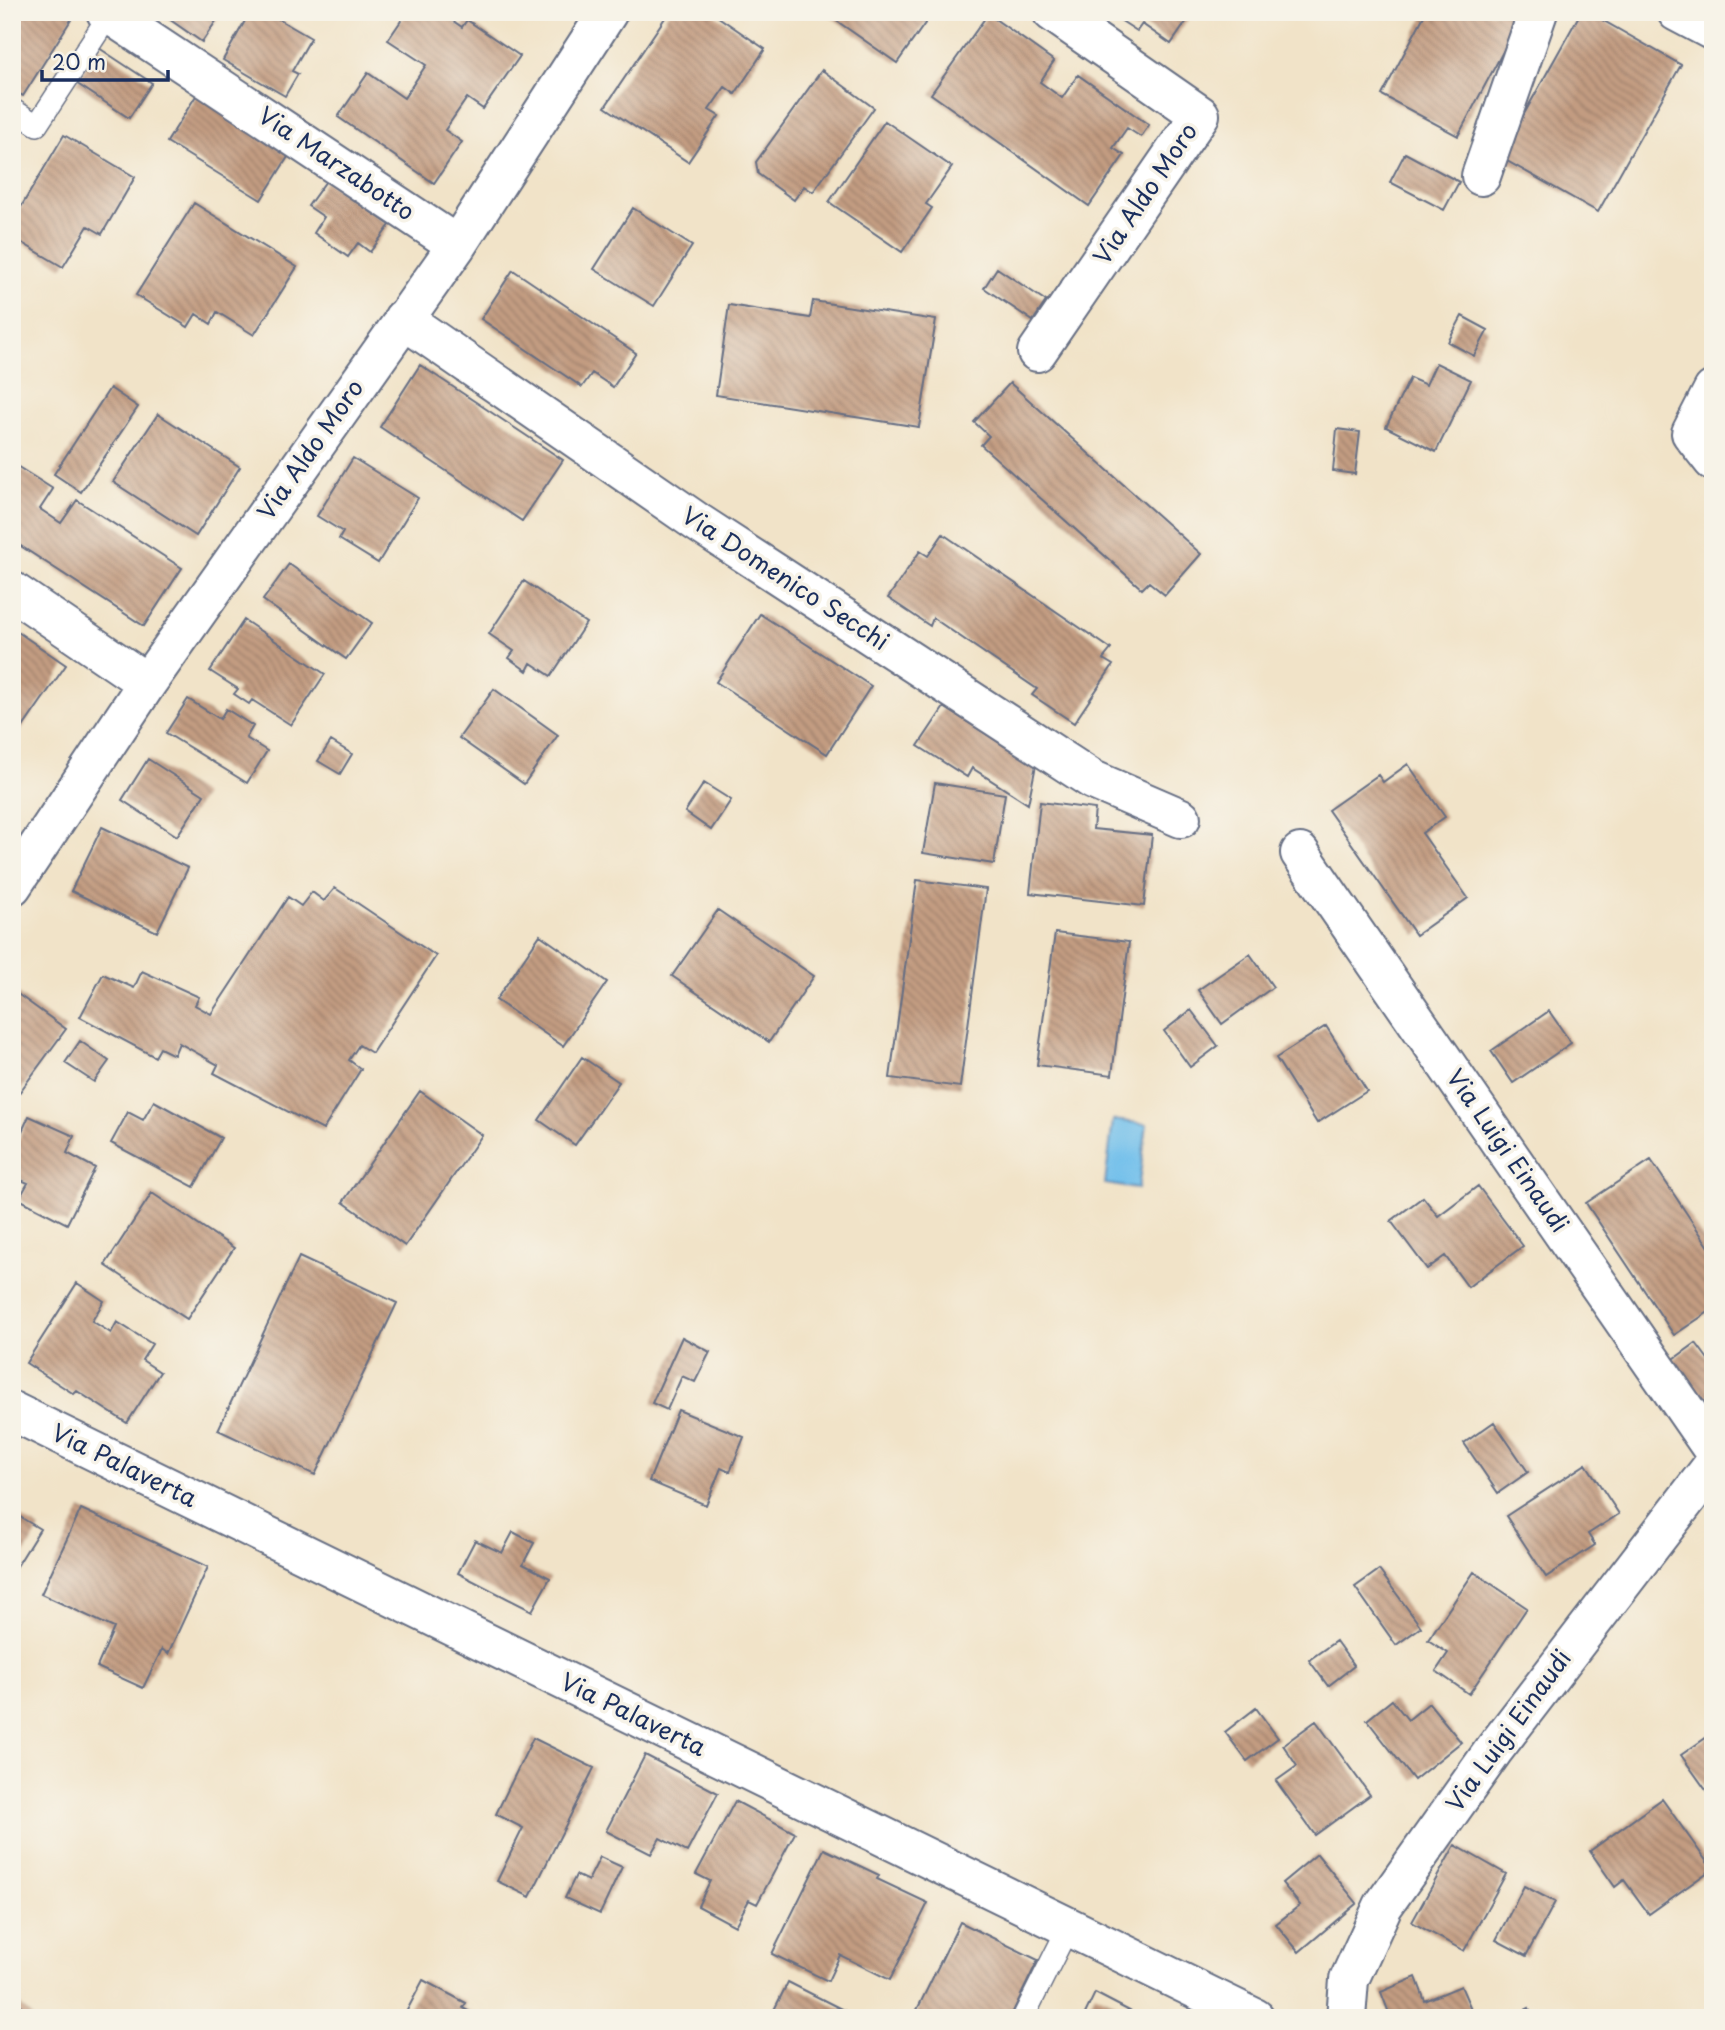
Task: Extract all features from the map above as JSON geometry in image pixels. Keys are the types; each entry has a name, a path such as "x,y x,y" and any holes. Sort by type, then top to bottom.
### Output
{"street":[{"name":"Via Aldo Moro","path":"12,886 147,684 457,245 608,12"},
{"name":"Via Aldo Moro","path":"1037,352 1200,115 1052,12"},
{"path":"1481,176 1538,12"},
{"path":"1676,12 1713,31"},
{"name":"Via Marzabotto","path":"109,13 457,245"},
{"name":"Via Domenico Secchi","path":"403,319 697,522 1082,773 1181,818"},
{"path":"1702,447 1713,390"},
{"path":"12,591 147,684"},
{"name":"Via Luigi Einaudi","path":"1300,853 1713,1450"},
{"name":"Via Palaverta","path":"12,1411 1255,2018"},
{"name":"Via Luigi Einaudi","path":"1346,2018 1349,1980 1383,1906 1501,1740 1713,1465"}],"lane":[{"name":"Via Marzabotto","path":"12,108 37,125 109,13"},
{"path":"1023,2018 1068,1928"}],"water":[{"path":"1113,1120 1147,1124 1138,1189 1105,1184"}],"building":[{"path":"22,12 70,12 74,15 23,96 12,90 12,18 16,21"},
{"path":"159,12 222,12 202,42"},
{"path":"250,12 266,12 311,38 292,71 298,74 285,96 223,60"},
{"path":"407,12 440,12 462,27 467,20 520,56 483,109 467,98 445,130 462,142 434,183 338,117 368,73 404,98 426,65 388,40"},
{"path":"669,12 711,12 765,49 735,94 725,87 709,110 719,116 688,162 605,107"},
{"path":"824,12 933,12 897,63"},
{"path":"1125,12 1193,12 1171,44 1142,24 1137,31 1120,20"},
{"path":"1426,12 1524,12 1458,136 1382,95"},
{"path":"1581,12 1588,12 1681,65 1598,212 1500,157"},
{"path":"988,14 1054,61 1040,82 1062,98 1078,75 1149,125 1141,137 1127,128 1113,148 1124,155 1089,206 931,94"},
{"path":"99,48 152,83 129,118 76,83"},
{"path":"822,70 874,108 813,192 804,186 794,200 758,174 756,162"},
{"path":"197,94 291,152 261,200 167,142"},
{"path":"885,121 952,167 926,204 932,208 902,252 829,202"},
{"path":"64,135 135,177 102,234 88,226 63,267 12,237 12,222"},
{"path":"1405,153 1459,182 1444,210 1390,182"},
{"path":"326,181 390,225 370,252 358,243 348,257 314,233 324,217 308,206"},
{"path":"194,203 297,267 254,335 217,312 211,324 196,314 188,327 136,295"},
{"path":"633,208 692,246 654,306 594,269"},
{"path":"997,268 1046,301 1033,321 984,288"},
{"path":"513,270 636,353 613,387 592,373 582,387 481,319"},
{"path":"813,301 936,320 919,427 716,395 729,305 810,318"},
{"path":"1462,316 1488,330 1474,356 1448,342"},
{"path":"1436,363 1471,380 1436,452 1386,427 1410,378 1426,385"},
{"path":"420,365 563,460 522,521 380,427"},
{"path":"1010,383 1201,554 1165,595 1149,582 1142,589 981,445 989,436 974,422"},
{"path":"110,388 138,407 81,492 54,474"},
{"path":"158,414 240,467 196,536 113,482"},
{"path":"1337,429 1360,432 1355,474 1333,471"},
{"path":"353,458 418,498 378,563 339,539 343,532 317,516"},
{"path":"12,463 53,489 40,509 61,523 77,500 182,568 144,626 19,545 14,554 12,553"},
{"path":"943,534 1111,649 1103,659 1113,665 1074,723 1032,695 1037,689 933,618 930,626 888,598 920,551 928,556"},
{"path":"289,564 372,623 346,659 263,600"},
{"path":"524,581 586,623 551,676 531,663 527,671 509,658 514,651 489,634"},
{"path":"760,614 871,686 827,754 716,682"},
{"path":"244,620 325,674 291,725 252,700 249,704 234,694 238,689 210,671"},
{"path":"12,628 66,665 12,743"},
{"path":"494,689 558,735 524,784 459,738"},
{"path":"188,699 220,719 226,709 253,726 246,738 267,751 247,783 166,733"},
{"path":"944,707 1036,765 1028,804 972,768 967,777 918,746"},
{"path":"331,741 352,754 340,774 318,761"},
{"path":"148,759 204,795 177,836 122,800"},
{"path":"1408,764 1445,817 1422,833 1468,898 1416,935 1328,810 1378,775 1383,782"},
{"path":"704,783 731,800 711,830 685,812"},
{"path":"935,783 1005,794 994,864 923,853"},
{"path":"1040,802 1095,809 1093,829 1152,835 1144,906 1030,893"},
{"path":"102,827 188,868 157,932 71,891"},
{"path":"917,880 986,889 960,1087 890,1078"},
{"path":"335,888 436,956 372,1053 359,1045 349,1060 361,1069 323,1130 214,1073 218,1065 179,1043 174,1055 160,1048 155,1057 80,1017 103,974 134,988 142,971 199,997 195,1005 211,1014 288,897 301,906 312,892 324,901"},
{"path":"718,910 814,976 769,1042 672,976"},
{"path":"1055,933 1129,942 1112,1075 1037,1065"},
{"path":"540,935 607,982 563,1046 496,1000"},
{"path":"1250,954 1273,987 1222,1024 1198,990"},
{"path":"12,990 66,1029 19,1093 12,1089"},
{"path":"1191,1010 1218,1046 1190,1067 1164,1031"},
{"path":"1549,1011 1571,1043 1513,1083 1491,1051"},
{"path":"1326,1026 1367,1091 1317,1123 1276,1058"},
{"path":"80,1041 109,1061 94,1082 65,1063"},
{"path":"582,1057 619,1082 575,1145 539,1120"},
{"path":"420,1091 482,1135 405,1246 343,1202"},
{"path":"154,1101 221,1138 194,1187 111,1143 128,1112 143,1120"},
{"path":"29,1116 74,1136 67,1153 95,1168 67,1224 19,1199 28,1183 12,1176 12,1153"},
{"path":"1651,1160 1713,1253 1713,1309 1674,1335 1586,1203"},
{"path":"1478,1186 1523,1246 1468,1287 1445,1256 1427,1269 1391,1221 1423,1197 1438,1216"},
{"path":"152,1193 234,1248 187,1319 105,1265"},
{"path":"299,1257 397,1303 315,1475 218,1430"},
{"path":"77,1283 104,1301 92,1321 111,1333 117,1322 152,1344 142,1360 160,1372 127,1423 77,1391 74,1394 26,1363"},
{"path":"682,1337 710,1352 695,1382 682,1376 667,1410 652,1403"},
{"path":"1696,1343 1713,1366 1713,1416 1671,1361"},
{"path":"678,1410 744,1437 730,1472 721,1468 706,1505 649,1481"},
{"path":"1494,1422 1528,1472 1498,1493 1464,1443"},
{"path":"1586,1464 1619,1514 1588,1534 1595,1545 1546,1577 1506,1516"},
{"path":"81,1509 208,1567 168,1654 162,1649 143,1688 97,1667 114,1628 41,1594"},
{"path":"12,1512 40,1529 12,1574"},
{"path":"513,1532 534,1543 523,1564 550,1578 532,1611 458,1573 475,1540 502,1553"},
{"path":"1379,1570 1421,1627 1396,1645 1355,1587"},
{"path":"1474,1572 1527,1608 1469,1694 1436,1671 1448,1653 1428,1640"},
{"path":"1336,1641 1354,1666 1328,1686 1309,1660"},
{"path":"1392,1700 1408,1720 1429,1703 1461,1742 1414,1780 1367,1720"},
{"path":"1256,1708 1278,1738 1247,1761 1225,1732"},
{"path":"1316,1721 1370,1795 1315,1835 1276,1781 1297,1766 1283,1745"},
{"path":"1713,1733 1713,1800 1681,1755"},
{"path":"533,1738 594,1768 530,1897 497,1881 523,1828 496,1814"},
{"path":"645,1755 718,1793 687,1852 660,1838 651,1854 606,1831"},
{"path":"1662,1799 1712,1869 1649,1914 1624,1880 1615,1887 1590,1851"},
{"path":"735,1801 795,1833 757,1904 749,1900 735,1926 698,1906 710,1881 696,1874"},
{"path":"1455,1845 1506,1874 1464,1951 1412,1922"},
{"path":"824,1849 879,1875 877,1879 928,1903 890,1980 840,1955 828,1981 772,1954"},
{"path":"1317,1854 1357,1903 1299,1952 1276,1924 1300,1905 1282,1883"},
{"path":"600,1857 622,1867 600,1914 565,1898 576,1875 588,1881"},
{"path":"1524,1886 1555,1902 1526,1956 1496,1940"},
{"path":"960,1922 1038,1960 1010,2018 913,2018"},
{"path":"1416,1977 1425,2001 1461,1986 1475,2018 1391,2018 1381,1992"},
{"path":"423,1980 466,2003 463,2008 481,2018 403,2018"},
{"path":"788,1982 859,2018 770,2018"},
{"path":"1095,1993 1143,2018 1083,2018"},
{"path":"12,1998 34,2018 12,2018"},
{"path":"1529,2008 1532,2015 1536,2013 1538,2018 1510,2018"}]}
